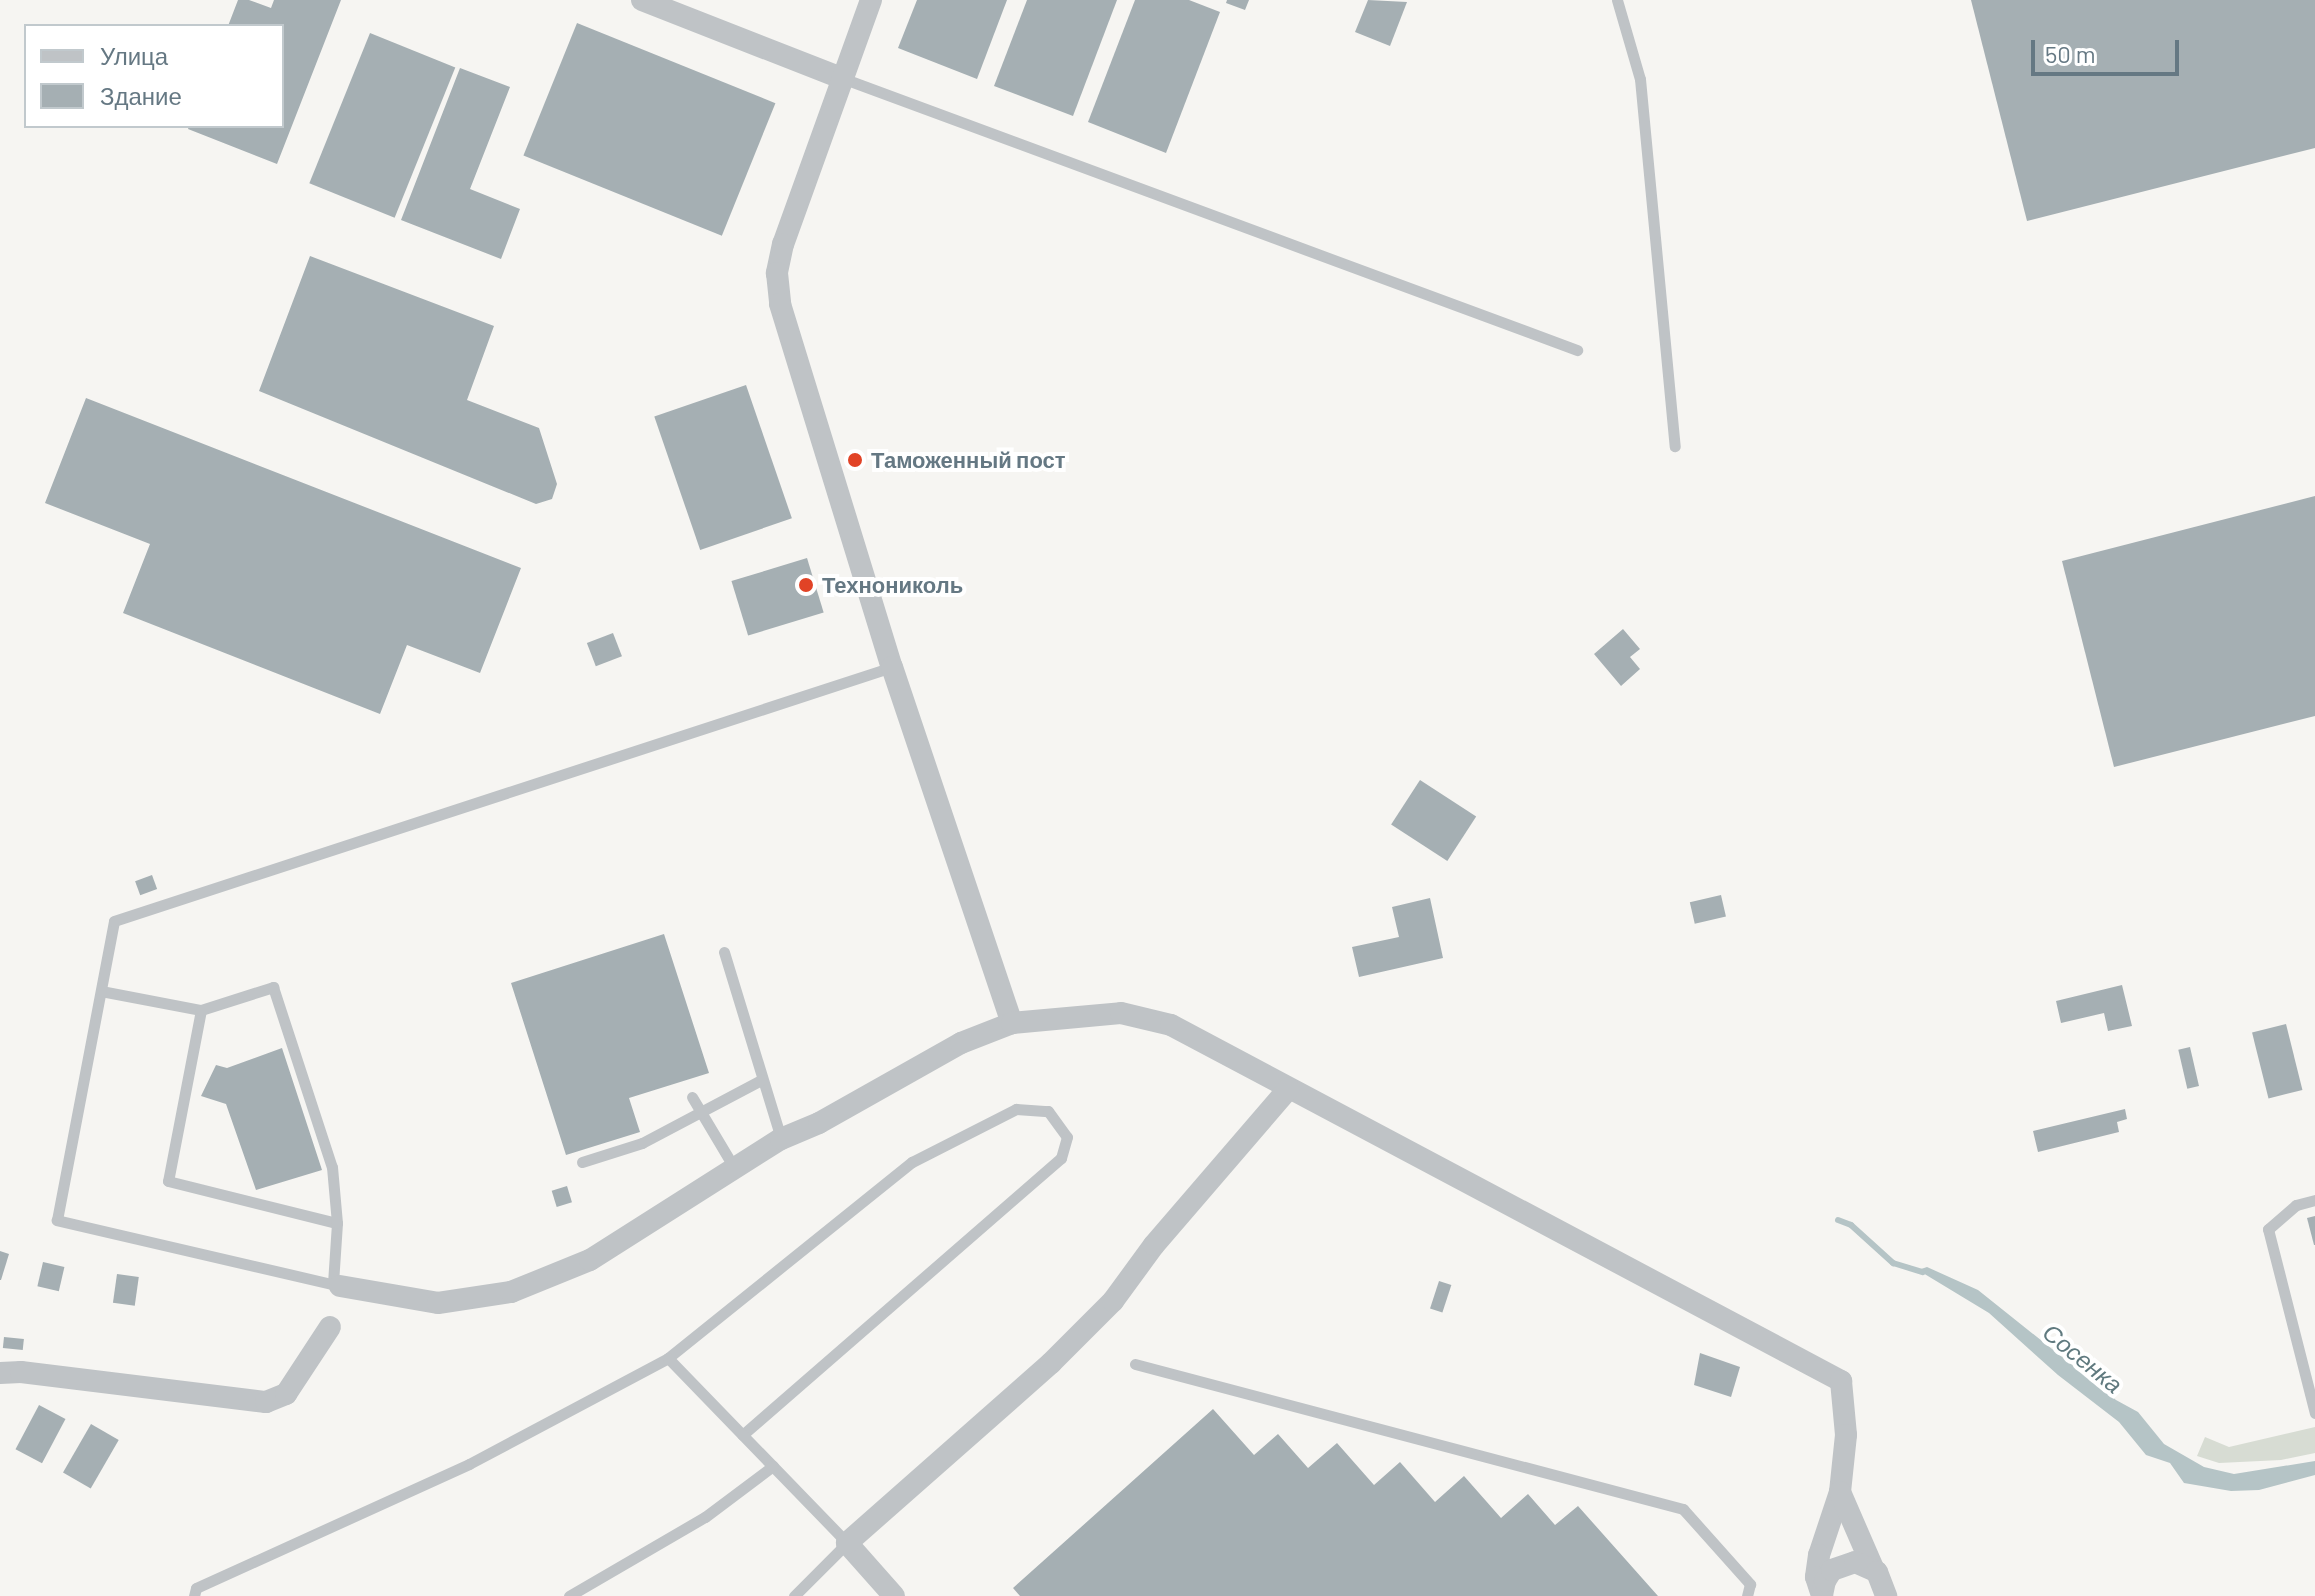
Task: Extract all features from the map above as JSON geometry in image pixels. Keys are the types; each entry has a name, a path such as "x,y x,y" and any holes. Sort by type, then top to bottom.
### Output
{"street":[{"path":"642,0 841,78"},
{"path":"871,0 783,244 777,273 780,304 892,667 1012,1023"},
{"path":"336,1285 438,1303 511,1292 590,1260 781,1139 819,1123 961,1043 1012,1023 1121,1013 1171,1025 1841,1381 1846,1435 1840,1492 1819,1555 1816,1577 1822,1596"},
{"path":"894,1596 847,1543 1051,1363 1113,1301 1154,1245 1288,1089"},
{"path":"0,1373 21,1372 266,1402 286,1394 330,1327"},
{"path":"1840,1492 1887,1596"},
{"path":"1822,1596 1825,1581 1837,1567 1855,1562 1873,1568"}],"lane":[{"path":"1617,0 1640,79 1675,446"},
{"path":"841,78 1577,350"},
{"path":"101,991 201,1010 273,987 332,1167 337,1223 336,1285 57,1220 114,921 892,667"},
{"path":"724,952 781,1139"},
{"path":"201,1010 168,1181 337,1223"},
{"path":"582,1162 642,1143 761,1080"},
{"path":"692,1097 735,1169"},
{"path":"194,1596 196,1588 469,1464 668,1358 912,1162 1016,1109 1048,1111 1067,1137 1061,1158 742,1435"},
{"path":"2315,1200 2296,1205 2268,1229 2315,1413"},
{"path":"668,1358 847,1543 794,1596"},
{"path":"1135,1364 1683,1509 1750,1584 1747,1596"},
{"path":"569,1596 705,1517 773,1466"}],"shaded area":[{"path":"1927,1267 1978,1290 2116,1400 2138,1412 2164,1444 2204,1467 2234,1474 2315,1461 2315,1475 2259,1490 2231,1491 2184,1483 2170,1463 2146,1455 2119,1422 2058,1375 1989,1313 1918,1270"},
{"path":"2315,1427 2315,1453 2281,1460 2219,1463 2197,1456 2205,1437 2229,1447"}],"building":[{"path":"238,0 249,0 271,8 274,0 341,0 277,164 188,129 284,128 284,24 229,24"},
{"path":"917,0 1007,0 977,79 898,48"},
{"path":"1027,0 1117,0 1073,116 994,86"},
{"path":"1135,0 1189,0 1220,12 1166,153 1088,122"},
{"path":"1227,0 1249,0 1245,10 1226,3"},
{"path":"1368,0 1407,2 1390,46 1355,32"},
{"path":"1971,0 2315,0 2315,148 2027,221"},
{"path":"577,23 775,103 722,236 523,156"},
{"path":"370,33 455,67 395,218 309,183"},
{"path":"460,68 510,87 470,189 520,209 501,259 401,220"},
{"path":"310,256 494,326 467,400 539,428 557,484 552,499 536,504 259,391"},
{"path":"746,385 792,518 700,550 654,417"},
{"path":"86,398 521,568 480,673 407,645 380,714 123,613 150,544 45,503"},
{"path":"2315,496 2315,716 2114,767 2062,561"},
{"path":"807,558 824,613 748,636 731,581"},
{"path":"1623,629 1640,649 1630,657 1640,669 1621,686 1594,654"},
{"path":"613,633 622,656 596,666 587,643"},
{"path":"1420,780 1476,816 1447,861 1391,824"},
{"path":"152,875 157,889 140,895 135,881"},
{"path":"1721,895 1726,916 1695,924 1690,902"},
{"path":"1430,898 1443,958 1359,977 1352,947 1399,937 1392,907"},
{"path":"664,934 709,1073 629,1098 640,1132 566,1155 511,983"},
{"path":"2122,985 2132,1026 2108,1031 2104,1013 2061,1023 2056,1001"},
{"path":"2286,1024 2302,1090 2268,1098 2252,1032"},
{"path":"2190,1047 2199,1086 2187,1089 2178,1050"},
{"path":"282,1048 322,1170 256,1190 226,1104 201,1096 216,1065 227,1068"},
{"path":"2125,1109 2127,1119 2117,1122 2119,1132 2038,1152 2033,1131"},
{"path":"567,1186 572,1202 557,1207 552,1191"},
{"path":"2315,1216 2315,1245 2314,1245 2307,1218"},
{"path":"0,1251 9,1254 1,1280 0,1280"},
{"path":"43,1262 64,1267 59,1291 37,1286"},
{"path":"117,1274 139,1277 135,1306 113,1303"},
{"path":"1439,1281 1451,1285 1442,1313 1430,1309"},
{"path":"4,1337 24,1339 23,1350 3,1348"},
{"path":"1700,1353 1740,1367 1731,1397 1694,1385"},
{"path":"39,1405 65,1419 42,1463 16,1449"},
{"path":"1213,1409 1254,1455 1278,1434 1308,1468 1337,1443 1374,1485 1400,1462 1435,1502 1464,1476 1501,1518 1528,1494 1555,1525 1578,1506 1658,1596 1020,1596 1013,1588"},
{"path":"91,1424 119,1440 91,1488 63,1472"}],"waterway":[{"name":"Сосенка","path":"1838,1220 1851,1225 1893,1263 1923,1272"}],"place":[{"name":"Таможенный пост","path":"855,460"},
{"name":"Технониколь","path":"806,585"}]}
